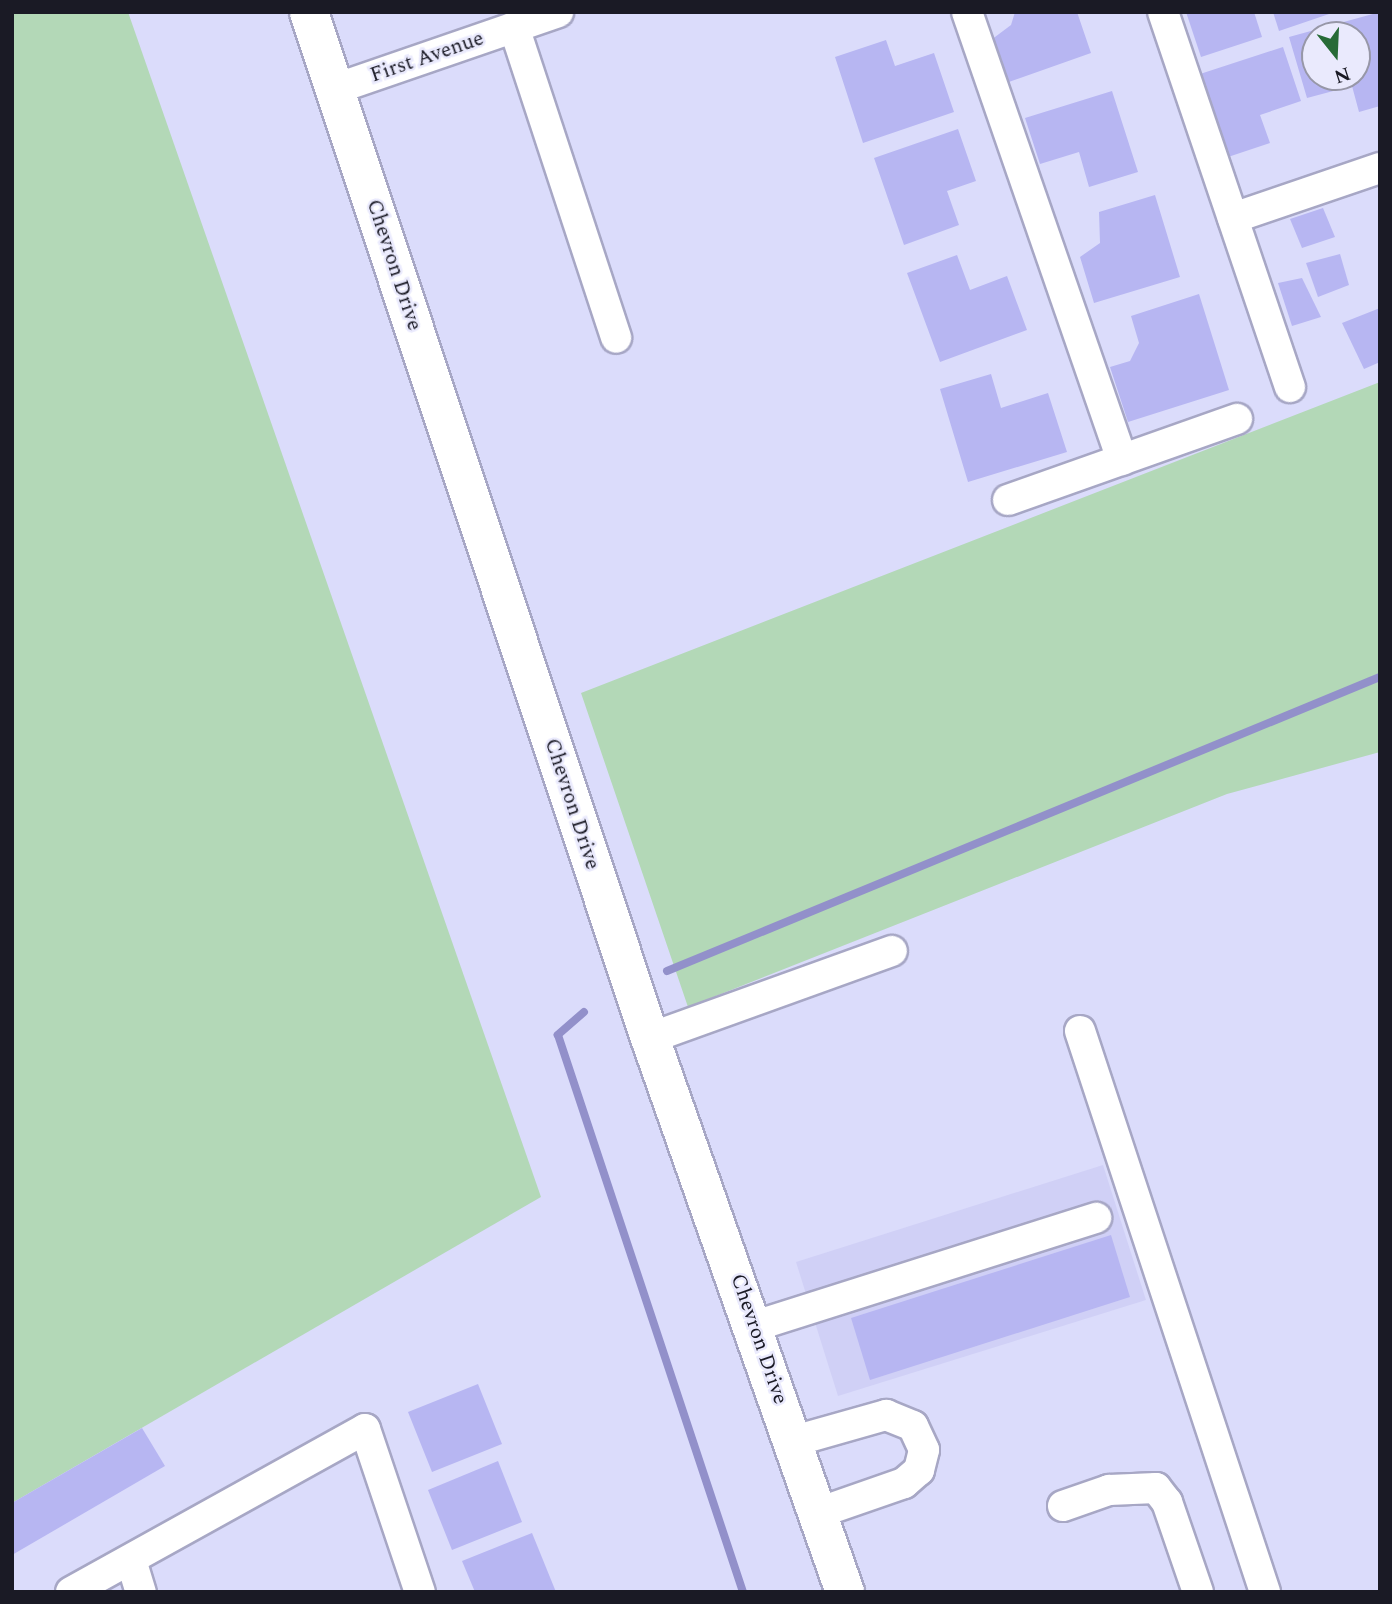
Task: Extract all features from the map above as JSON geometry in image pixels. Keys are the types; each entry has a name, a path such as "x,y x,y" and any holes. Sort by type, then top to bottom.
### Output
{"main road":[{"name":"Chevron Drive","path":"309,12 650,1038 755,1326 845,1592"}],"street":[{"name":"First Avenue","path":"335,89 558,12"},
{"path":"967,12 1122,460"},
{"path":"1163,12 1290,387"},
{"path":"514,27 616,338"},
{"path":"1233,218 1380,168"},
{"path":"1008,500 1237,419"},
{"path":"650,1038 892,951"},
{"path":"1080,1031 1265,1592"},
{"path":"755,1326 1096,1219"},
{"path":"794,1441 886,1415 914,1426 924,1450 919,1470 904,1483 818,1513"},
{"path":"71,1592 365,1429 421,1592"},
{"path":"1063,1506 1109,1490 1156,1488 1167,1502 1198,1592"},
{"path":"131,1560 141,1592"}],"shaded area":[{"path":"1103,1165 1146,1300 838,1396 796,1262"}],"green space":[{"path":"12,12 128,12 541,1197 12,1503"},
{"path":"1380,382 1380,752 1227,794 688,1007 581,693"}],"building":[{"path":"1015,12 1077,12 1091,53 1006,83 991,40 1011,25"},
{"path":"1186,12 1254,12 1262,37 1201,57"},
{"path":"1273,12 1332,12 1301,21 1301,24 1279,31"},
{"path":"1380,12 1380,106 1359,112 1353,91 1371,91 1371,21 1347,21"},
{"path":"1301,34 1301,78 1289,37"},
{"path":"886,40 895,66 934,53 954,112 863,143 835,57"},
{"path":"1283,47 1301,101 1260,115 1270,143 1225,158 1197,75"},
{"path":"1112,91 1138,172 1089,187 1079,152 1040,164 1025,118"},
{"path":"1305,91 1333,91 1307,98"},
{"path":"958,129 976,181 947,191 959,225 904,245 874,158"},
{"path":"1155,195 1180,277 1094,303 1080,257 1100,243 1099,212"},
{"path":"1323,208 1335,237 1302,248 1290,219"},
{"path":"1340,254 1349,285 1318,297 1306,263"},
{"path":"957,255 970,290 1007,276 1027,330 940,362 907,273"},
{"path":"1302,278 1321,317 1292,326 1278,283"},
{"path":"1199,294 1229,390 1128,422 1110,367 1130,361 1139,343 1131,316"},
{"path":"1380,308 1380,362 1364,369 1342,323"},
{"path":"991,374 1001,408 1048,393 1067,452 968,482 940,389"},
{"path":"1111,1235 1130,1297 870,1380 851,1318"},
{"path":"478,1384 502,1444 432,1472 408,1412"},
{"path":"142,1428 165,1466 12,1555 12,1503"},
{"path":"498,1461 522,1522 452,1550 428,1490"},
{"path":"532,1533 556,1592 475,1592 462,1561"}],"waterway":[{"path":"667,971 1380,677"},
{"path":"584,1012 558,1035 743,1592"}]}
